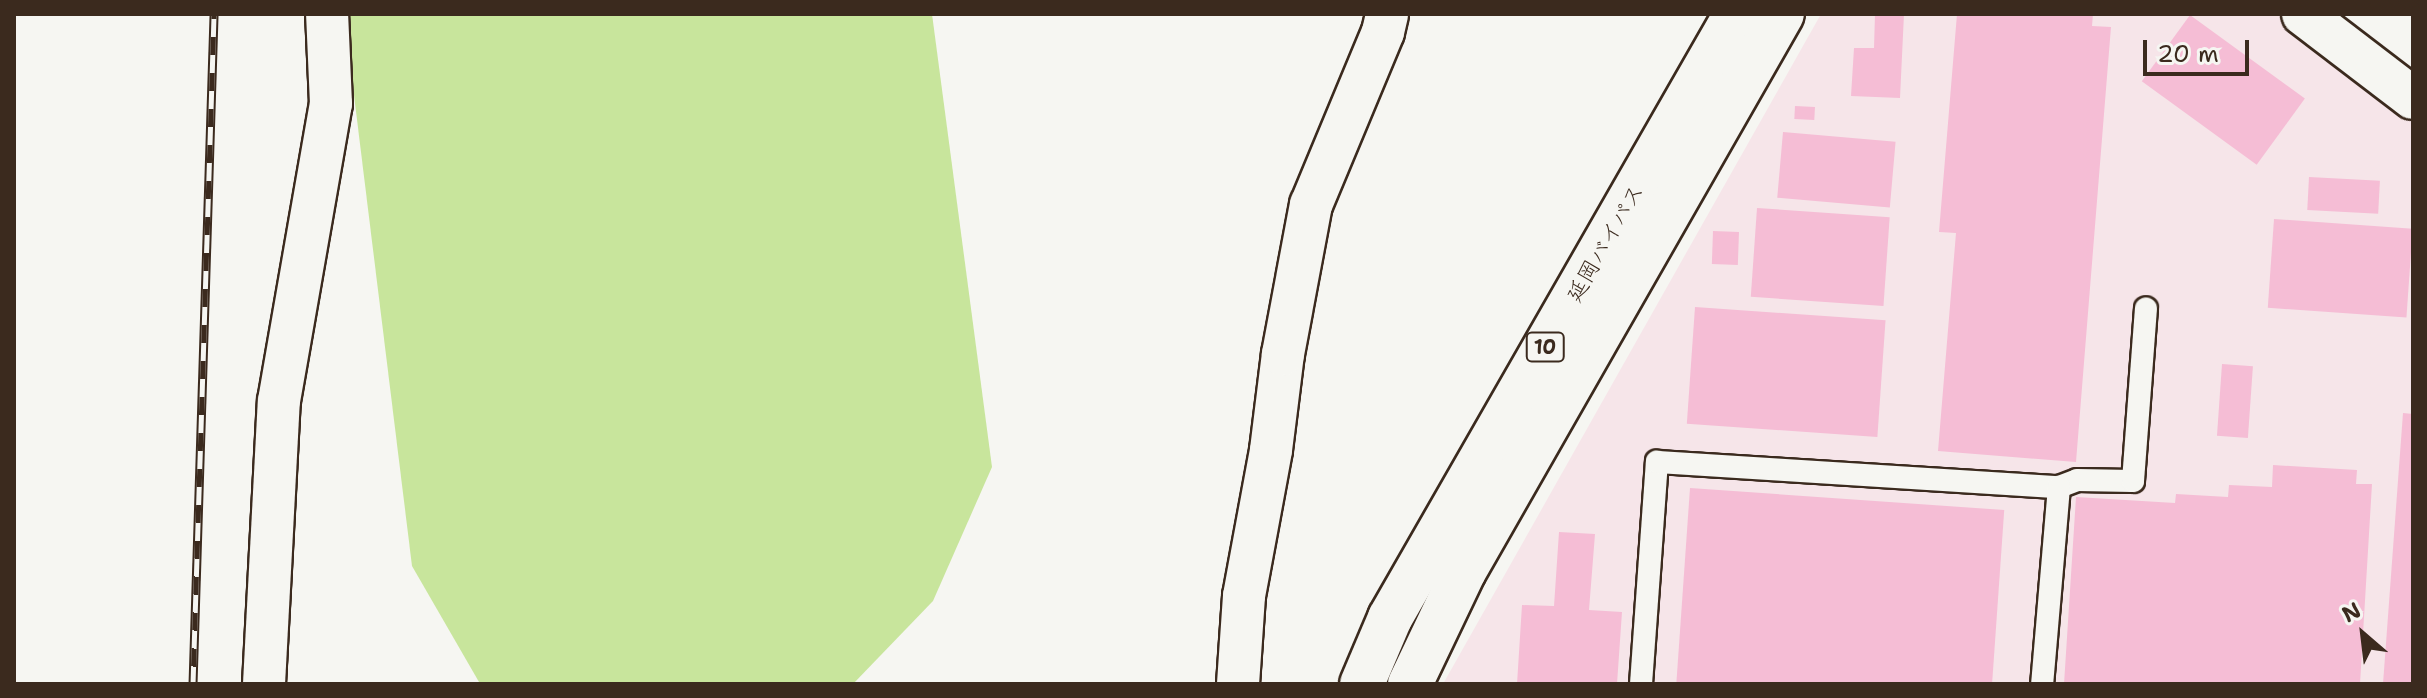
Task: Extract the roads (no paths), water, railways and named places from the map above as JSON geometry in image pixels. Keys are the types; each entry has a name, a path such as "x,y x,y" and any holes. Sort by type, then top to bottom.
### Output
{"highway":[{"name":"延岡バイパス","path":"1362,684 1390,618 1736,14"},
{"name":"延岡バイパス","path":"1410,684 1464,571 1782,14"}],"street":[{"path":"264,684 279,401 331,104 327,14"},
{"path":"2303,14 2413,98"},
{"path":"1238,684 1244,596 1271,450 1283,354 1311,205 1379,20"}],"lane":[{"path":"1641,684 1657,462 2059,487 2077,480 2133,481 2146,308"},
{"path":"2042,684 2059,487"}],"railway":[{"path":"193,684 214,14"}]}
